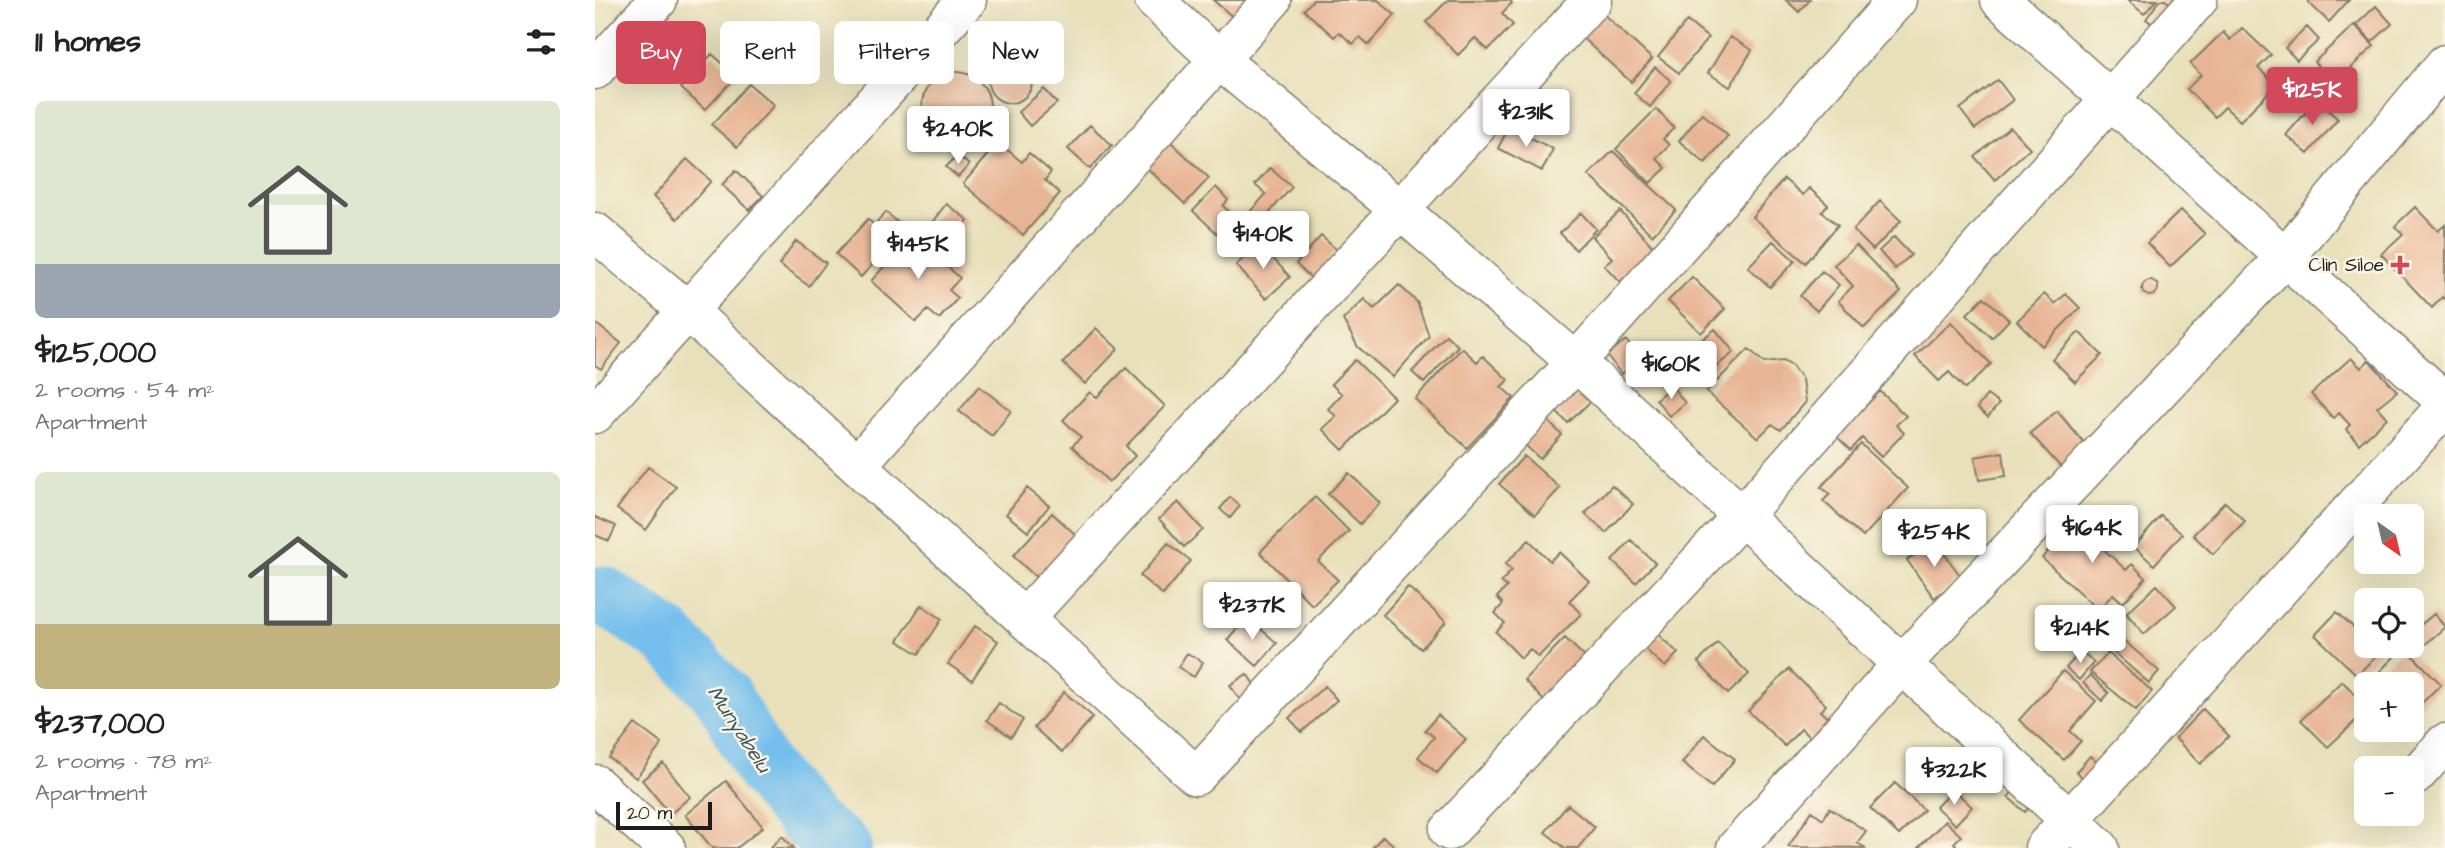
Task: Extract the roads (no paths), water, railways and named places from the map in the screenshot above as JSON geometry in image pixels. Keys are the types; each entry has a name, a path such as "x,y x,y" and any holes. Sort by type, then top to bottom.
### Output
{"street":[{"path":"595,70 658,0"},
{"path":"595,414 967,0"},
{"path":"1154,0 1218,60 1400,210 1576,362 1902,664 2056,834 2100,848"},
{"path":"857,465 1272,0"},
{"path":"1024,619 1592,0"},
{"path":"595,232 687,310 1196,776 1576,362 1897,0"},
{"path":"2000,0 2445,401"},
{"path":"1449,831 1741,517 2198,0"},
{"path":"1736,848 1902,664 2285,257 2445,64"},
{"path":"2056,834 2445,407"},
{"path":"2424,766 2445,743"},
{"path":"595,784 666,848"}],"waterway":[{"name":"Munyabelu","path":"595,596 603,595 667,637 723,696 763,769 808,823 843,848"}],"place":[{"name":"Clin Siloe","path":"2400,265"}]}
